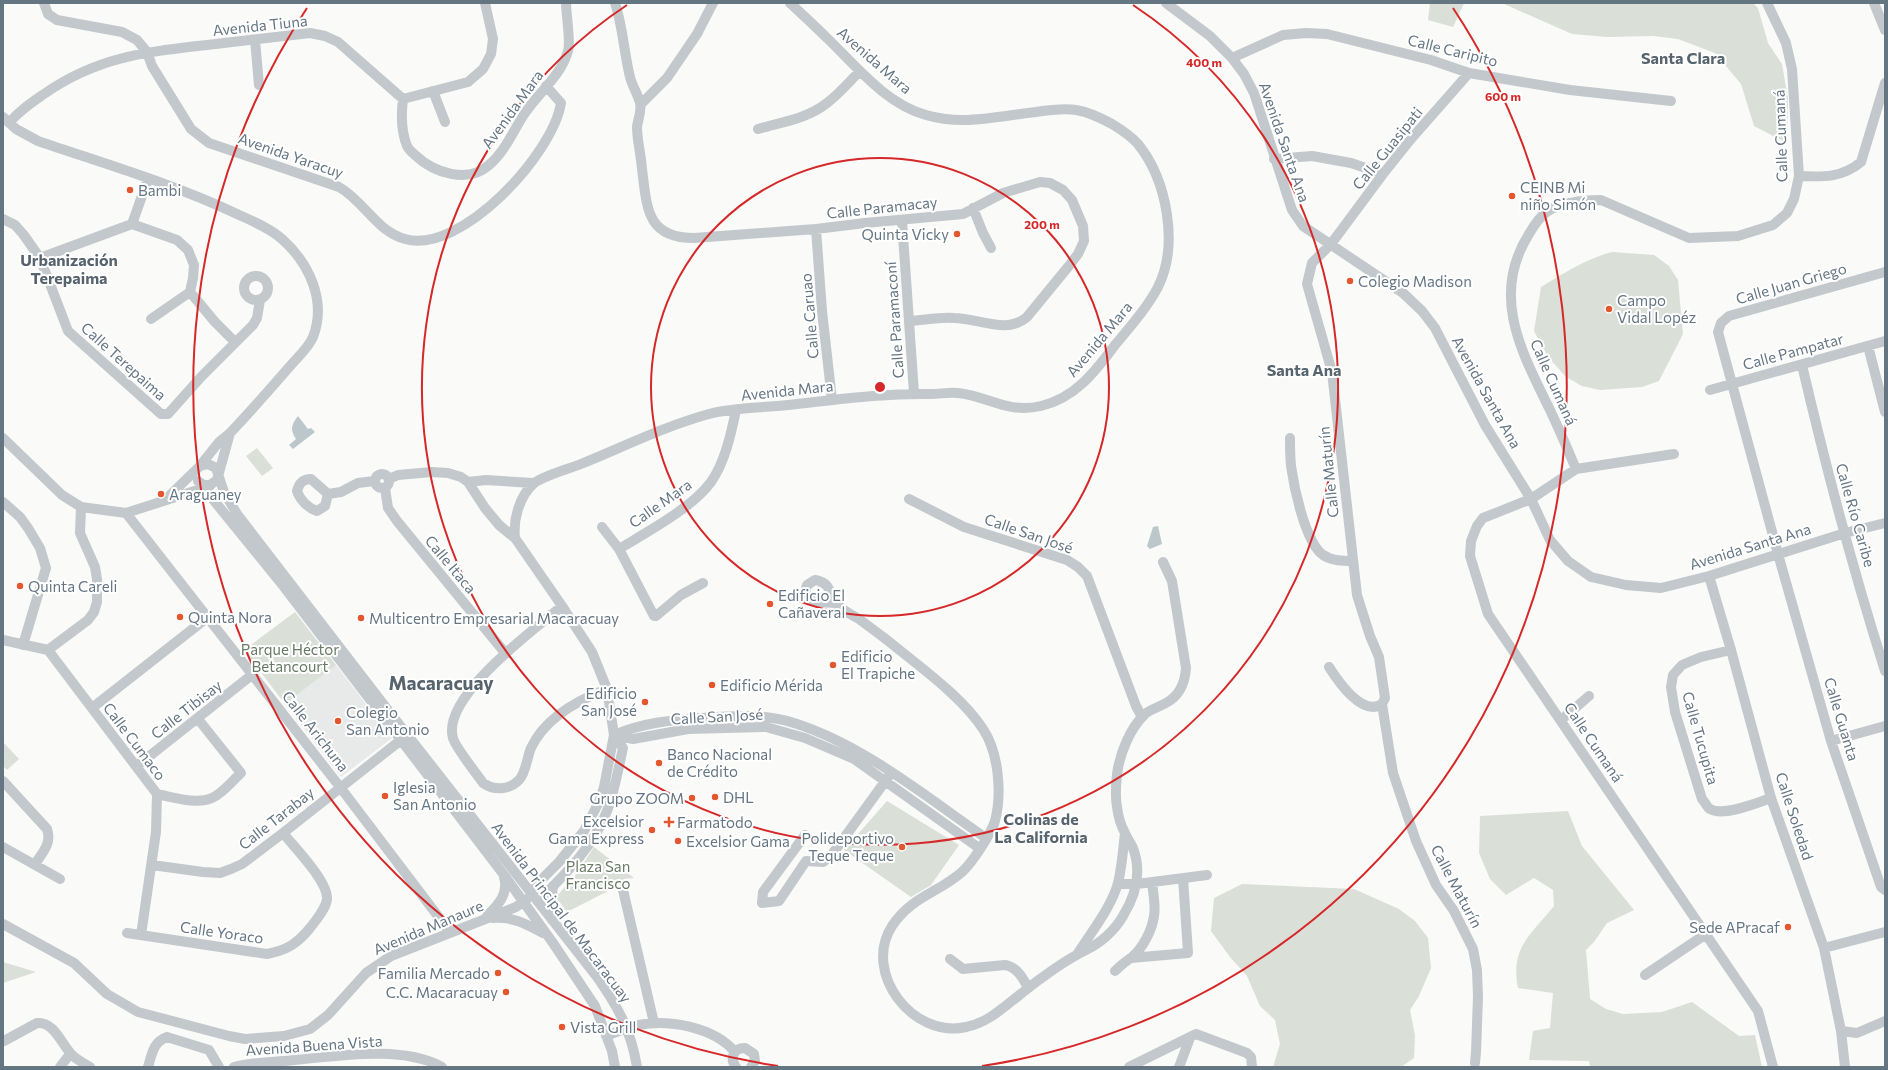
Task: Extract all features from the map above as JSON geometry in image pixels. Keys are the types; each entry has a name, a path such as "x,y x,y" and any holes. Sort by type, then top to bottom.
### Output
{"street":[{"name":"Avenida Yaracuy","path":"44,3 48,14 57,20 122,32 137,40 147,52 152,66 190,128 209,143 339,187 351,194 377,222 390,233 406,239 421,241 450,233 483,211 520,177 548,137 559,114 561,103 546,86"},
{"path":"403,99 468,82 483,69 491,54 493,39 485,3"},
{"name":"Avenida Mara","path":"403,99 402,128 408,148 421,161 437,171 456,175 475,174 490,165 502,150 525,112 560,70 569,50 566,3"},
{"path":"615,3 619,14 631,80 641,104 667,78 697,34 713,3"},
{"name":"Avenida Mara","path":"533,484 686,421 715,412 914,393 958,393 1009,407 1026,408 1042,406 1073,393 1099,366 1144,308 1159,285 1165,263 1168,243 1165,205 1155,172 1136,143 1125,131 1093,115 1074,110 1036,112 980,120 952,120 924,114 900,104 860,71 790,3"},
{"name":"Avenida Santa Ana","path":"1166,3 1210,36 1232,58 1244,74 1254,93 1274,159 1292,210 1303,226 1403,293 1422,311 1435,328 1486,425 1531,499 1550,540 1568,561 1591,577 1626,585 1661,588 1709,576 1845,533 1885,523"},
{"name":"Calle Cumaná","path":"1576,469 1552,414 1524,358 1516,331 1511,305 1512,275 1522,245 1534,226 1547,211 1572,202 1601,200 1689,238 1738,236 1773,225 1787,213 1794,199 1799,176 1792,69 1786,43 1767,3"},
{"path":"1874,3 1885,30"},
{"name":"Avenida Tiuna","path":"6,120 70,77 96,65 147,52 310,33 325,36 338,42 403,99"},
{"name":"Calle Caripito","path":"1232,58 1283,35 1306,33 1327,34 1431,60 1469,73 1570,90 1671,102"},
{"path":"255,40 259,85"},
{"path":"758,129 798,118 814,111 826,104 860,71"},
{"name":"Calle Guasipati","path":"1331,244 1383,174 1469,73"},
{"path":"1799,176 1843,174 1853,169 1861,162 1885,83"},
{"path":"433,91 445,122"},
{"name":"Calle Paramacay","path":"641,104 637,128 647,204 652,220 657,227 665,233 675,237 694,238 816,229 865,222 902,221 962,214 1003,193 1040,182 1050,183 1063,190 1072,200 1083,226 1084,241 1078,254 1068,267 1027,317 1020,323 1008,326 954,318 910,321"},
{"path":"6,120 23,134 38,141 207,200 255,222 282,239 307,269 314,285 317,300 317,313 313,337 300,355 230,433 219,442 200,466 165,500"},
{"path":"1274,159 1312,156 1351,163 1383,174"},
{"path":"132,224 148,179"},
{"path":"973,208 991,248"},
{"name":"Calle Terepaima","path":"3,219 15,225 40,258 68,331 161,414 168,414 235,342 253,325 257,318 260,300"},
{"name":"Calle Paramaconí","path":"902,221 914,393"},
{"path":"40,258 132,224 177,240 188,250 194,265 190,292 151,319"},
{"name":"Calle Caruao","path":"816,229 822,311 832,400"},
{"name":"Calle Maturín","path":"1331,244 1312,263 1307,284 1332,372 1357,595 1370,636 1379,657 1385,698 1382,704 1393,773 1416,841 1436,885 1454,912 1473,949 1477,970 1478,997 1476,1052 1474,1063"},
{"name":"Calle Juan Griego","path":"1778,554 1718,332 1721,323 1729,316 1885,272"},
{"path":"190,292 215,322 235,342"},
{"name":"Calle Pampatar","path":"1710,390 1732,383 1802,366 1885,341"},
{"path":"1868,346 1885,412"},
{"name":"Calle Río Caribe","path":"1802,366 1823,454 1885,671"},
{"name":"Calle Mara","path":"619,549 688,504 711,482 725,453 736,410"},
{"path":"3,438 62,495 81,507 126,512 165,500 217,480 230,433"},
{"path":"1290,438 1291,466 1308,531 1313,543 1322,555 1331,559 1353,561"},
{"name":"Calle Cumaná","path":"1674,454 1576,469 1531,499 1483,518 1476,526 1471,541 1470,556 1488,614 1758,1010 1774,1067"},
{"name":"Avenida Principal de Macaracuay","path":"200,466 208,464 216,468 224,492 237,514 609,994 627,1028 633,1044 637,1067"},
{"path":"200,466 196,475 204,485"},
{"path":"328,494 341,492 358,483 374,481 377,486 387,483 398,475 432,472 448,473 461,477 468,482 485,508 499,525 515,538 592,652 607,689 614,735 604,787 593,815 584,831 560,862 533,888 532,895 541,898 568,872 589,844 607,812 616,783 622,748 614,735"},
{"path":"468,482 486,480 533,484"},
{"name":"Calle Itaca","path":"387,483 388,508 397,521 506,654"},
{"path":"515,538 514,529 519,504 533,484"},
{"name":"Avenida Principal de Macaracuay","path":"204,485 281,583 504,875 590,998 612,1051 615,1067"},
{"path":"165,500 198,497 219,506"},
{"name":"Calle San José","path":"909,499 964,527 1067,560 1078,566 1087,576 1142,717"},
{"path":"3,502 20,517 28,528 40,548 46,568 23,646"},
{"path":"3,640 23,646 48,650 88,620 94,612 97,602 97,579 95,567 80,533 81,507"},
{"name":"Calle Arichuna","path":"126,512 253,674 450,932"},
{"path":"602,527 619,549 654,616 656,616 684,592 703,583"},
{"name":"Calle Guanta","path":"1778,554 1832,742 1881,888 1885,890"},
{"path":"836,603 881,635 919,665 968,711 982,728 995,755 997,807 994,824 986,838 963,871 910,905 890,928 885,943 885,974 892,990 905,1008 921,1020 942,1027 964,1028 987,1020 1028,988 1077,954 1097,945 1119,922 1131,902 1137,884 1137,865 1133,847 1125,833 1116,805 1118,771 1128,737 1142,717 1153,708 1172,700 1178,694 1185,678 1186,668 1172,580 1163,562"},
{"name":"Calle Soledad","path":"1709,576 1731,650 1771,798 1824,948 1841,1031 1846,1067"},
{"path":"562,606 506,654 482,676 466,694 452,719 453,738 474,772 483,783 490,788 500,789 512,786 521,779 532,747 544,729 571,706 588,696 607,689"},
{"path":"92,708 208,617"},
{"name":"Calle Cumaco","path":"48,650 157,794 156,832 142,935"},
{"name":"Calle Tucupita","path":"1731,650 1701,657 1682,665 1673,675 1671,687 1675,712 1702,799 1708,808 1715,811 1738,809 1771,798"},
{"path":"1329,667 1342,686 1363,705 1378,706 1382,704"},
{"name":"Calle Tibisay","path":"137,766 253,674"},
{"path":"1561,720 1589,696"},
{"name":"Calle San José","path":"614,735 629,729 650,724 687,719 762,717 793,722 858,751 888,777 979,848"},
{"path":"157,794 188,800 207,800 219,793 241,773 198,719"},
{"path":"687,719 688,730"},
{"path":"1832,742 1885,726"},
{"name":"Calle San José","path":"614,735 633,739 688,730 766,727 805,738 854,759 888,777 986,838"},
{"name":"Calle Tarabay","path":"152,866 220,873 242,864 401,740"},
{"path":"805,834 763,892 762,903 779,901 806,862 823,862 831,856 888,777"},
{"path":"3,781 47,829 50,837 47,845 35,864"},
{"name":"Calle Yoraco","path":"127,933 267,954 283,950 294,945 300,941 318,916 327,899 326,892 318,876 283,833"},
{"path":"1077,954 1108,906 1118,884 1123,859 1125,833"},
{"path":"3,847 60,879"},
{"path":"484,919 505,893 506,884 504,875"},
{"path":"1118,884 1137,884 1207,875"},
{"path":"518,877 526,879 543,879"},
{"path":"1115,971 1124,961 1131,958 1188,953 1183,878"},
{"path":"1131,958 1144,941 1155,916 1152,882"},
{"path":"552,920 550,909 554,886"},
{"path":"623,890 654,1023"},
{"name":"Avenida Manaure","path":"3,924 74,963 107,994 138,1012 245,1039 284,1036 310,1029 328,1015 355,982 378,963 391,956 523,902 532,895"},
{"path":"484,919 509,918 526,924 545,934"},
{"path":"1824,948 1885,932"},
{"path":"1645,975 1706,934"},
{"path":"950,959 963,969 1005,965 1011,966 1016,969 1028,988"},
{"path":"1841,1031 1856,1033 1885,1021"},
{"path":"3,1040 4,1041 37,1023 43,1022 48,1025 66,1046 70,1054 90,1067"},
{"path":"606,1036 638,1025 654,1023 672,1024 698,1030 723,1041 735,1052"},
{"path":"1129,1067 1196,1034 1247,1052 1252,1057 1252,1067"},
{"path":"148,1067 154,1047 160,1040 167,1037 209,1050 219,1067"},
{"path":"1179,1067 1190,1038"},
{"path":"736,1067 733,1058 735,1052 742,1048 752,1051 755,1058 751,1067"},
{"name":"Avenida Buena Vista","path":"234,1067 370,1053 399,1055 435,1063 442,1067"},
{"path":"60,1067 70,1054"}],"shaded area":[{"path":"298,416 308,429 311,428 315,432 293,449 289,445 296,439 292,428"},
{"path":"1158,526 1162,544 1150,549 1147,546 1153,527"},
{"name":"Colegio San Antonio","path":"336,665 392,738 341,777 285,704"}],"green space":[{"path":"1430,3 1464,3 1453,27 1428,20"},
{"path":"1502,3 1753,3 1758,8 1768,43 1782,64 1788,99 1787,143 1754,126 1741,84 1715,53 1678,39 1653,36 1607,37 1572,34"},
{"name":"Campo Vidal Lopéz","path":"1612,252 1654,255 1669,266 1678,280 1683,334 1659,381 1642,387 1600,390 1582,386 1566,377 1548,357 1534,331 1541,287 1584,262"},
{"path":"257,448 273,468 262,476 246,456"},
{"name":"Parque Héctor Betancourt","path":"295,612 336,665 285,704 244,650"},
{"path":"3,742 19,759 7,770 3,766"},
{"name":"Polideportivo Teque Teque","path":"887,801 959,845 931,885 911,897 844,850"},
{"path":"1568,811 1582,846 1634,910 1607,923 1594,942 1586,950 1590,999 1606,1009 1623,1014 1662,1012 1692,1002 1739,1036 1755,1035 1762,1067 1590,1067 1589,1061 1529,1060 1533,1031 1550,1028 1553,993 1518,988 1516,974 1517,962 1524,942 1554,906 1553,890 1534,878 1506,895 1490,879 1479,853 1480,816"},
{"name":"Plaza San Francisco","path":"594,847 634,878 624,879 606,892 567,912 556,897 577,873"},
{"path":"1242,884 1354,889 1399,909 1415,921 1428,938 1431,968 1419,996 1410,1010 1415,1035 1414,1058 1401,1067 1273,1067 1280,1044 1275,1020 1260,1006 1247,976 1230,957 1211,931 1214,898"},
{"path":"3,962 36,972 3,983"}],"place":[{"name":"Bambi","path":"130,190"},
{"name":"CEINB Mi niño Simón","path":"1512,196"},
{"name":"Quinta Vicky","path":"957,234"},
{"name":"Colegio Madison","path":"1350,281"},
{"name":"Campo Vidal Lopéz","path":"1609,309"},
{"name":"Araguaney","path":"161,494"},
{"name":"Quinta Careli","path":"20,586"},
{"name":"Edificio El Cañaveral","path":"770,604"},
{"name":"Quinta Nora","path":"180,617"},
{"name":"Multicentro Empresarial Macaracuay","path":"361,618"},
{"name":"Edificio El Trapiche","path":"833,665"},
{"name":"Edificio Mérida","path":"712,685"},
{"name":"Edificio San José","path":"645,702"},
{"name":"Colegio San Antonio","path":"338,721"},
{"name":"Banco Nacional de Crédito","path":"659,763"},
{"name":"Iglesia San Antonio","path":"385,796"},
{"name":"DHL","path":"715,797"},
{"name":"Grupo ZOOM","path":"692,798"},
{"name":"Farmatodo","path":"669,822"},
{"name":"Excelsior Gama Express","path":"652,830"},
{"name":"Excelsior Gama","path":"678,841"},
{"name":"Polideportivo Teque Teque","path":"902,847"},
{"name":"Sede APracaf","path":"1788,927"},
{"name":"Familia Mercado","path":"498,973"},
{"name":"C.C. Macaracuay","path":"506,992"},
{"name":"Vista Grill","path":"562,1027"}],"district":[{"name":"Santa Clara","path":"1683,57"},
{"name":"Urbanización Terepaima","path":"69,268"},
{"name":"Santa Ana","path":"1304,369"},
{"name":"Macaracuay","path":"441,682"},
{"name":"Colinas de La California","path":"1041,827"}]}
